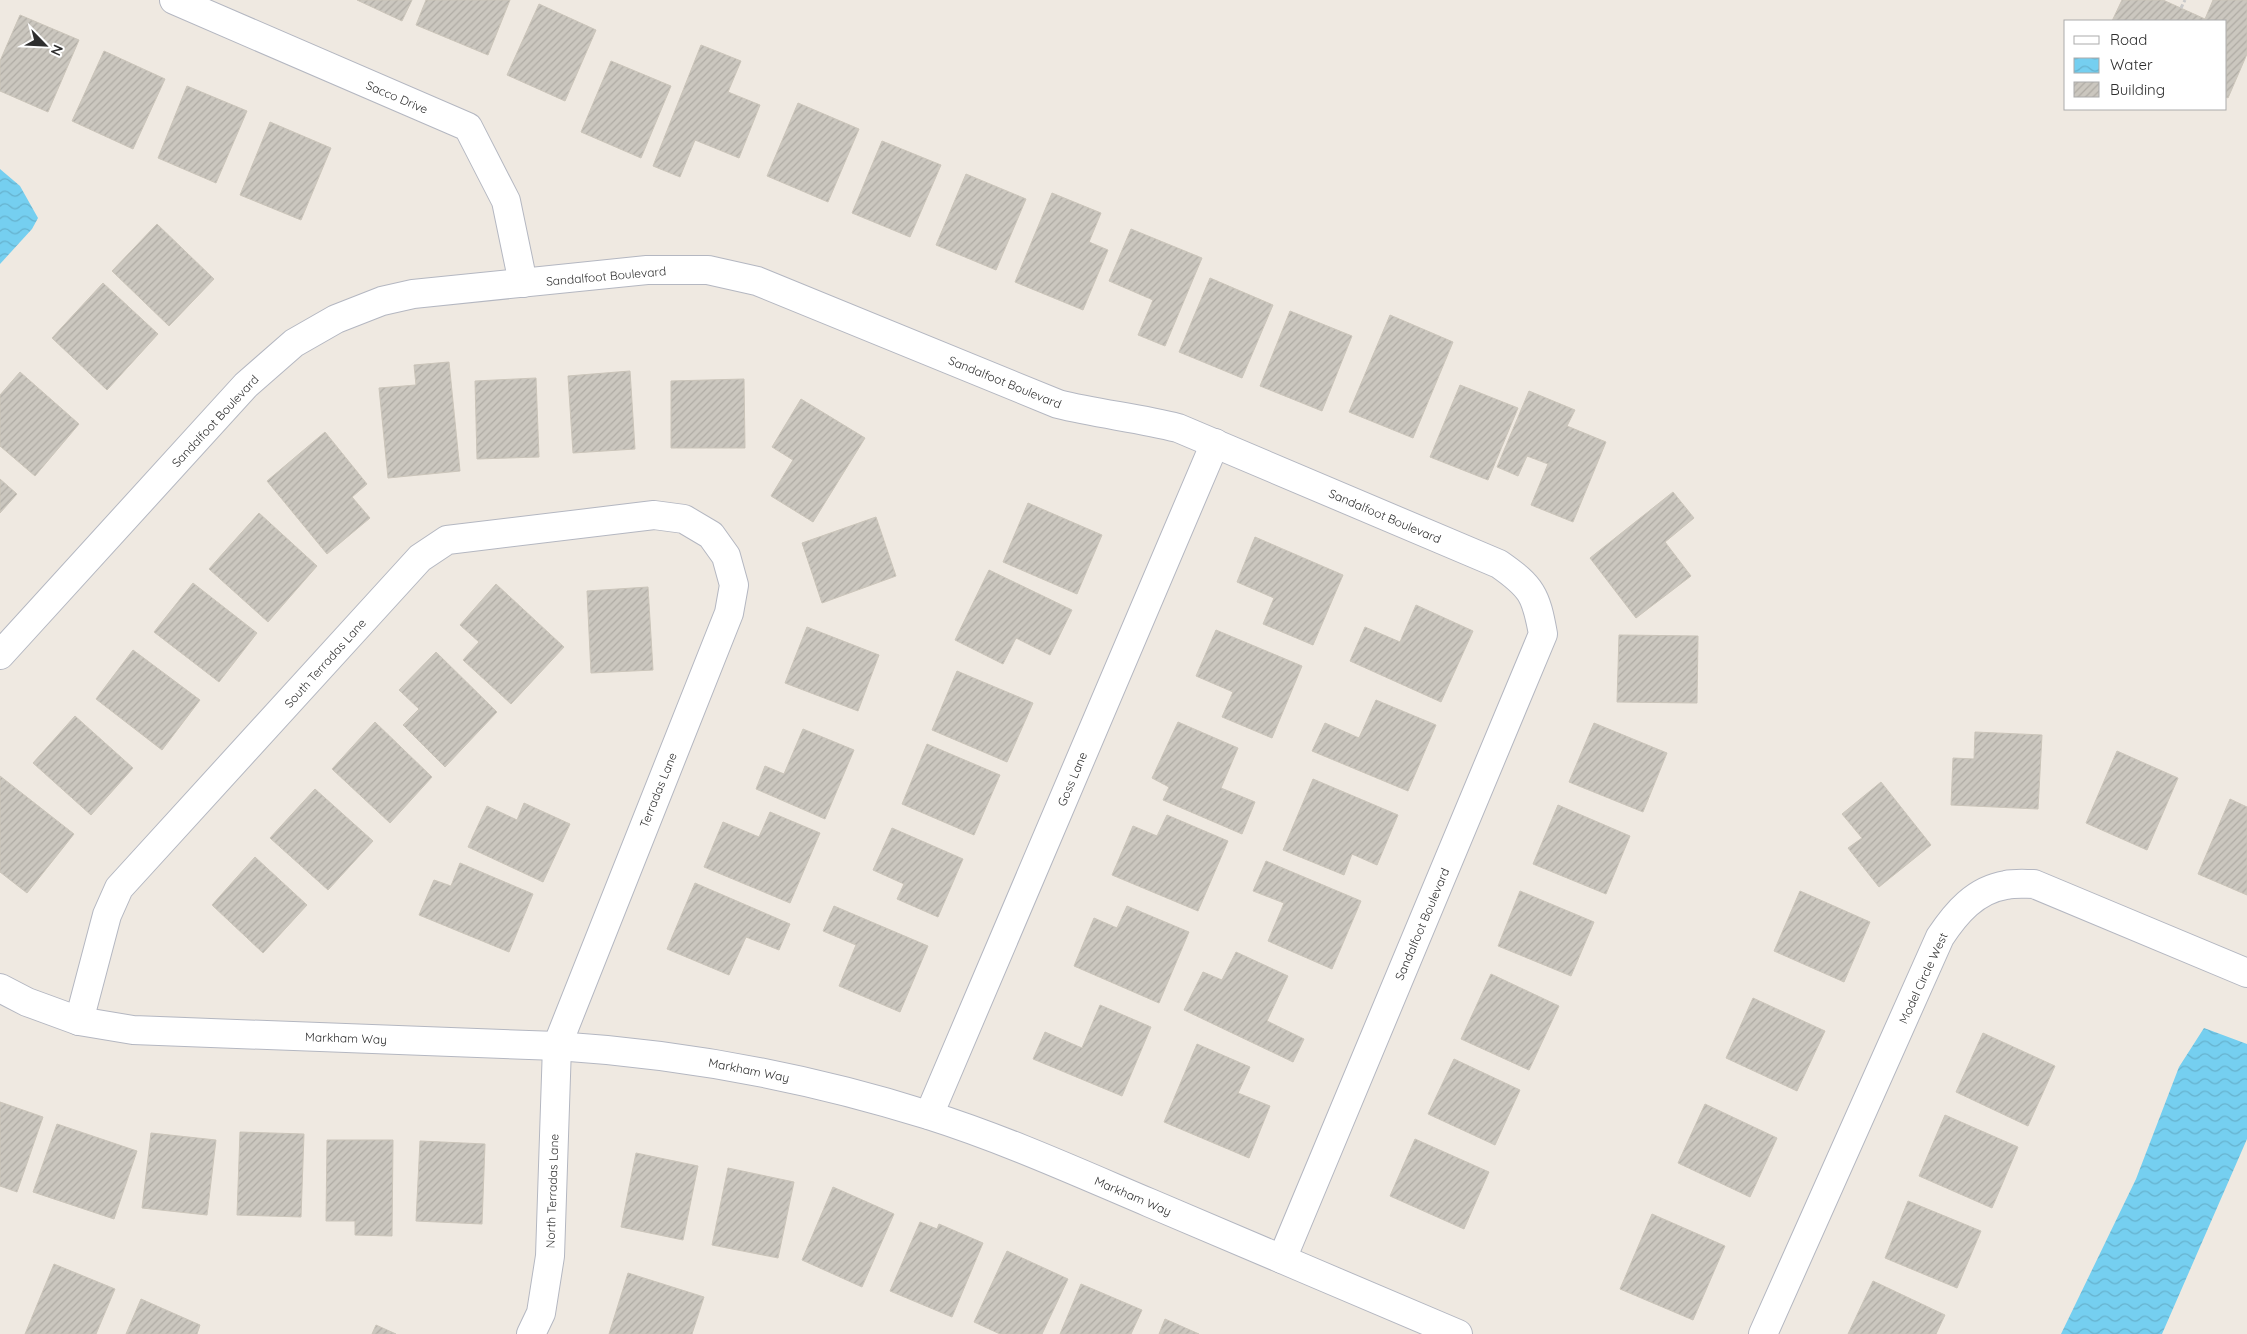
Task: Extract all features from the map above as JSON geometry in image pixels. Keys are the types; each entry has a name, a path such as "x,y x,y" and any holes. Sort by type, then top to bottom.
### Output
{"street":[{"name":"Sacco Drive","path":"174,0 468,127 506,201 522,283"},
{"name":"Sandalfoot Boulevard","path":"0,655 246,385 294,343 336,319 382,301 413,294 647,270 708,270 757,280 1058,404 1089,412 1148,420 1178,428 1499,564 1522,580 1538,605 1542,634 1282,1259"},
{"name":"Goss Lane","path":"929,1115 1215,443"},
{"name":"South Terradas Lane","path":"79,1021 107,915 120,888 420,558 447,540 654,515 684,519 711,536"},
{"name":"Terradas Lane","path":"557,1046 729,613 734,585 726,556 711,536"},
{"name":"Model Circle West","path":"1763,1334 1940,937 1956,914 1978,896 2005,885 2034,884 2247,973"},
{"name":"Markham Way","path":"0,988 27,1002 79,1021 133,1030 611,1049 699,1061 815,1084 929,1115 1041,1157 1458,1334"},
{"name":"North Terradas Lane","path":"531,1334 541,1312 550,1256 557,1046"}],"path":[{"path":"2181,8 2185,0"}],"water":[{"path":"0,169 20,186 38,218 32,229 0,264"},
{"path":"2204,1028 2247,1044 2247,1139 2162,1334 2061,1334 2136,1179 2179,1067"}],"building":[{"path":"357,0 412,0 402,21"},
{"path":"426,0 510,0 488,55 416,25"},
{"path":"2122,0 2163,0 2205,19 2213,0 2247,0 2247,54 2228,98 2227,20 2112,20"},
{"path":"539,4 596,30 565,101 507,75"},
{"path":"20,15 79,40 48,112 0,91 0,61"},
{"path":"701,45 741,61 728,92 760,105 739,158 695,140 680,177 653,166"},
{"path":"104,51 165,79 133,149 72,121"},
{"path":"611,61 671,86 641,158 581,132"},
{"path":"187,86 247,111 216,183 158,158"},
{"path":"798,103 859,129 828,202 767,176"},
{"path":"270,122 331,148 301,220 240,195"},
{"path":"882,141 941,165 910,237 852,213"},
{"path":"966,174 1026,199 996,270 936,245"},
{"path":"1052,193 1101,213 1089,242 1108,250 1083,310 1015,282"},
{"path":"157,224 214,279 169,326 112,271"},
{"path":"1131,229 1202,258 1165,346 1138,335 1153,300 1109,281"},
{"path":"1210,278 1273,305 1242,378 1179,352"},
{"path":"103,283 158,334 107,390 52,338"},
{"path":"1290,311 1352,336 1322,411 1260,386"},
{"path":"1390,315 1453,342 1413,438 1349,412"},
{"path":"449,362 460,471 388,478 379,388 416,385 414,365"},
{"path":"630,371 635,449 573,453 568,376"},
{"path":"20,372 79,424 35,476 0,446 0,395"},
{"path":"536,378 539,457 477,459 475,381"},
{"path":"744,379 745,448 671,448 671,381"},
{"path":"1460,385 1518,408 1488,480 1430,457"},
{"path":"1529,391 1575,410 1567,426 1606,442 1573,522 1531,505 1548,464 1527,456 1518,476 1497,467"},
{"path":"801,399 865,438 813,522 771,496 793,460 772,447"},
{"path":"325,432 367,484 352,497 370,518 327,554 267,481"},
{"path":"0,479 17,494 0,513"},
{"path":"1673,492 1694,518 1665,542 1691,576 1636,618 1590,558"},
{"path":"1028,503 1102,535 1077,594 1003,562"},
{"path":"259,513 317,566 268,622 209,569"},
{"path":"876,517 896,576 822,603 802,543"},
{"path":"1255,537 1343,575 1313,645 1263,624 1274,598 1237,582"},
{"path":"989,570 1072,610 1050,655 1016,638 1003,664 955,640"},
{"path":"193,583 257,633 219,682 154,632"},
{"path":"496,584 564,647 511,704 463,660 479,642 460,625"},
{"path":"648,587 653,670 591,673 587,591"},
{"path":"1416,605 1473,631 1441,702 1350,661 1365,627 1400,642"},
{"path":"807,627 879,655 858,711 785,683"},
{"path":"1216,630 1302,666 1272,738 1222,717 1233,692 1196,676"},
{"path":"1619,635 1698,636 1697,703 1617,702"},
{"path":"133,650 200,700 162,750 96,699"},
{"path":"436,652 497,712 445,767 403,725 419,709 399,690"},
{"path":"957,671 1033,703 1007,762 932,730"},
{"path":"1376,700 1436,725 1408,791 1312,751 1325,723 1359,738"},
{"path":"75,716 133,768 91,815 33,763"},
{"path":"375,722 432,777 390,823 332,769"},
{"path":"1178,722 1238,748 1221,788 1255,802 1242,834 1163,800 1169,787 1152,778"},
{"path":"1594,723 1667,753 1643,812 1569,782"},
{"path":"803,729 854,750 825,819 756,789 765,766 784,774"},
{"path":"1975,732 2042,735 2038,809 1951,805 1953,758 1974,759"},
{"path":"927,744 1000,775 974,835 902,804"},
{"path":"2117,751 2178,778 2147,850 2086,823"},
{"path":"0,776 74,834 27,893 0,872"},
{"path":"1313,779 1398,815 1377,865 1352,854 1344,875 1283,850"},
{"path":"1881,782 1931,845 1879,887 1848,848 1862,838 1842,814"},
{"path":"315,789 373,841 328,890 270,838"},
{"path":"2230,799 2247,807 2247,895 2198,874"},
{"path":"524,803 570,824 543,882 468,847 487,806 517,820"},
{"path":"1558,805 1630,836 1606,894 1533,864"},
{"path":"770,812 820,833 790,903 704,867 723,822 759,837"},
{"path":"1167,815 1228,841 1198,911 1112,875 1133,826 1157,836"},
{"path":"892,828 963,859 938,917 897,899 904,884 873,870"},
{"path":"255,857 307,905 263,953 212,905"},
{"path":"1266,861 1361,901 1332,969 1268,941 1284,903 1253,891"},
{"path":"460,863 533,894 509,952 419,915 434,880 451,886"},
{"path":"695,883 790,924 779,950 746,937 729,975 667,949"},
{"path":"1520,891 1594,922 1571,976 1498,946"},
{"path":"1800,891 1870,922 1844,982 1774,951"},
{"path":"834,906 928,946 900,1012 839,986 856,945 823,931"},
{"path":"1127,906 1189,932 1159,1003 1074,966 1094,918 1117,928"},
{"path":"1236,952 1288,976 1267,1021 1304,1039 1293,1062 1184,1010 1203,972 1222,980"},
{"path":"1491,974 1559,1006 1529,1070 1461,1039"},
{"path":"1753,998 1825,1031 1797,1091 1726,1058"},
{"path":"1100,1005 1151,1027 1122,1096 1033,1059 1045,1032 1082,1048"},
{"path":"1983,1033 2055,1066 2028,1126 1956,1092"},
{"path":"1197,1044 1250,1067 1238,1093 1270,1106 1249,1158 1164,1122"},
{"path":"1454,1059 1520,1090 1495,1145 1428,1114"},
{"path":"0,1102 43,1117 17,1192 0,1186"},
{"path":"1705,1104 1777,1138 1750,1197 1678,1163"},
{"path":"1945,1115 2018,1147 1992,1208 1919,1176"},
{"path":"57,1124 137,1151 114,1219 33,1192"},
{"path":"240,1132 304,1134 301,1217 237,1215"},
{"path":"151,1133 216,1140 207,1215 142,1208"},
{"path":"1415,1139 1489,1172 1464,1229 1390,1196"},
{"path":"327,1140 393,1140 392,1236 355,1235 355,1221 326,1221"},
{"path":"420,1141 485,1144 482,1224 416,1221"},
{"path":"636,1153 698,1166 683,1240 621,1227"},
{"path":"728,1168 794,1182 778,1258 712,1245"},
{"path":"833,1187 894,1214 862,1287 802,1260"},
{"path":"1908,1201 1981,1231 1957,1288 1885,1258"},
{"path":"1652,1214 1725,1246 1693,1320 1620,1289"},
{"path":"920,1222 937,1229 939,1224 983,1243 952,1317 890,1291"},
{"path":"1007,1251 1068,1279 1042,1334 1000,1334 974,1322"},
{"path":"54,1264 115,1289 96,1334 25,1334"},
{"path":"628,1273 704,1297 692,1334 609,1334"},
{"path":"1873,1281 1945,1315 1936,1334 1848,1334"},
{"path":"1081,1284 1142,1310 1131,1334 1060,1334"},
{"path":"141,1299 200,1325 197,1334 126,1334"},
{"path":"1165,1319 1199,1334 1159,1334"},
{"path":"376,1325 396,1334 372,1334"}]}
